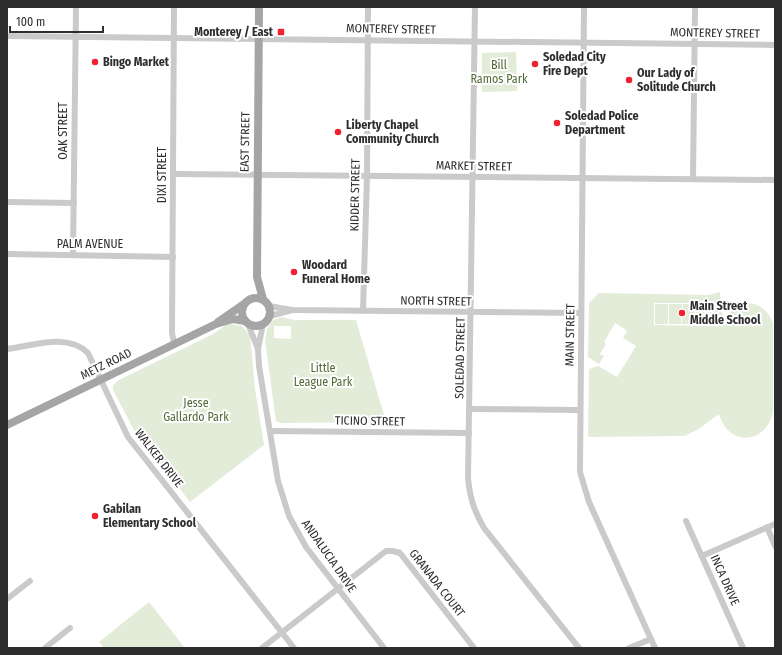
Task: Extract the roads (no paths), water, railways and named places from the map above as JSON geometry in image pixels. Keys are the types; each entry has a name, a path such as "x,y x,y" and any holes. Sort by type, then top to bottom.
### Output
{"main road":[{"name":"EAST STREET","path":"259,7 257,277 263,299"},
{"name":"EAST STREET","path":"247,301 257,277"},
{"path":"256,297 263,299 269,306 270,316 263,324 255,326 246,322 242,314 247,301 256,297"},
{"name":"METZ ROAD","path":"216,324 222,317 247,301"},
{"name":"METZ ROAD","path":"7,425 216,324 233,319 246,322"}],"street":[{"name":"OAK STREET","path":"73,255 76,7"},
{"name":"DIXI STREET","path":"174,7 172,333 174,343"},
{"name":"KIDDER STREET","path":"363,311 367,176 368,7"},
{"name":"SOLEDAD STREET","path":"475,7 468,478 470,497 474,510 484,528 579,648"},
{"name":"MAIN STREET","path":"584,7 579,410 580,472 583,487 655,648"},
{"path":"693,179 695,7"},
{"name":"MONTEREY STREET","path":"7,36 775,45"},
{"name":"MARKET STREET","path":"174,174 775,180"},
{"path":"7,202 74,203"},
{"name":"PALM AVENUE","path":"7,254 173,257"},
{"name":"NORTH STREET","path":"269,306 292,310 581,313"},
{"name":"NORTH STREET","path":"270,316 292,310"},
{"name":"ANDALUCIA DRIVE","path":"246,322 258,348"},
{"name":"ANDALUCIA DRIVE","path":"263,324 258,348 259,366 278,481 289,516 306,547 384,648"},
{"name":"WALKER DRIVE","path":"7,349 46,342 72,343 81,347 88,353 102,379 128,437 294,648"},
{"path":"470,409 579,410"},
{"name":"TICINO STREET","path":"270,430 469,433"},
{"name":"INCA DRIVE","path":"686,521 743,648"},
{"path":"702,556 775,524"},
{"path":"767,527 775,546"},
{"name":"GRANADA COURT","path":"262,648 386,551 400,553 474,648"},
{"path":"7,599 30,581"},
{"path":"45,648 70,628"},
{"path":"629,648 651,639"}],"place":[{"name":"Monterey / East","path":"281,32"},
{"name":"Bingo Market","path":"95,62"},
{"name":"Soledad City Fire Dept","path":"535,64"},
{"name":"Our Lady of Solitude Church","path":"629,80"},
{"name":"Soledad Police Department","path":"557,123"},
{"name":"Liberty Chapel Community Church","path":"338,132"},
{"name":"Woodard Funeral Home","path":"294,272"},
{"name":"Main Street Middle School","path":"682,313"},
{"name":"Gabilan Elementary School","path":"95,516"}],"park label":[{"name":"Bill Ramos Park","path":"499,72"},
{"name":"Little League Park","path":"323,375"},
{"name":"Jesse Gallardo Park","path":"196,410"}]}
